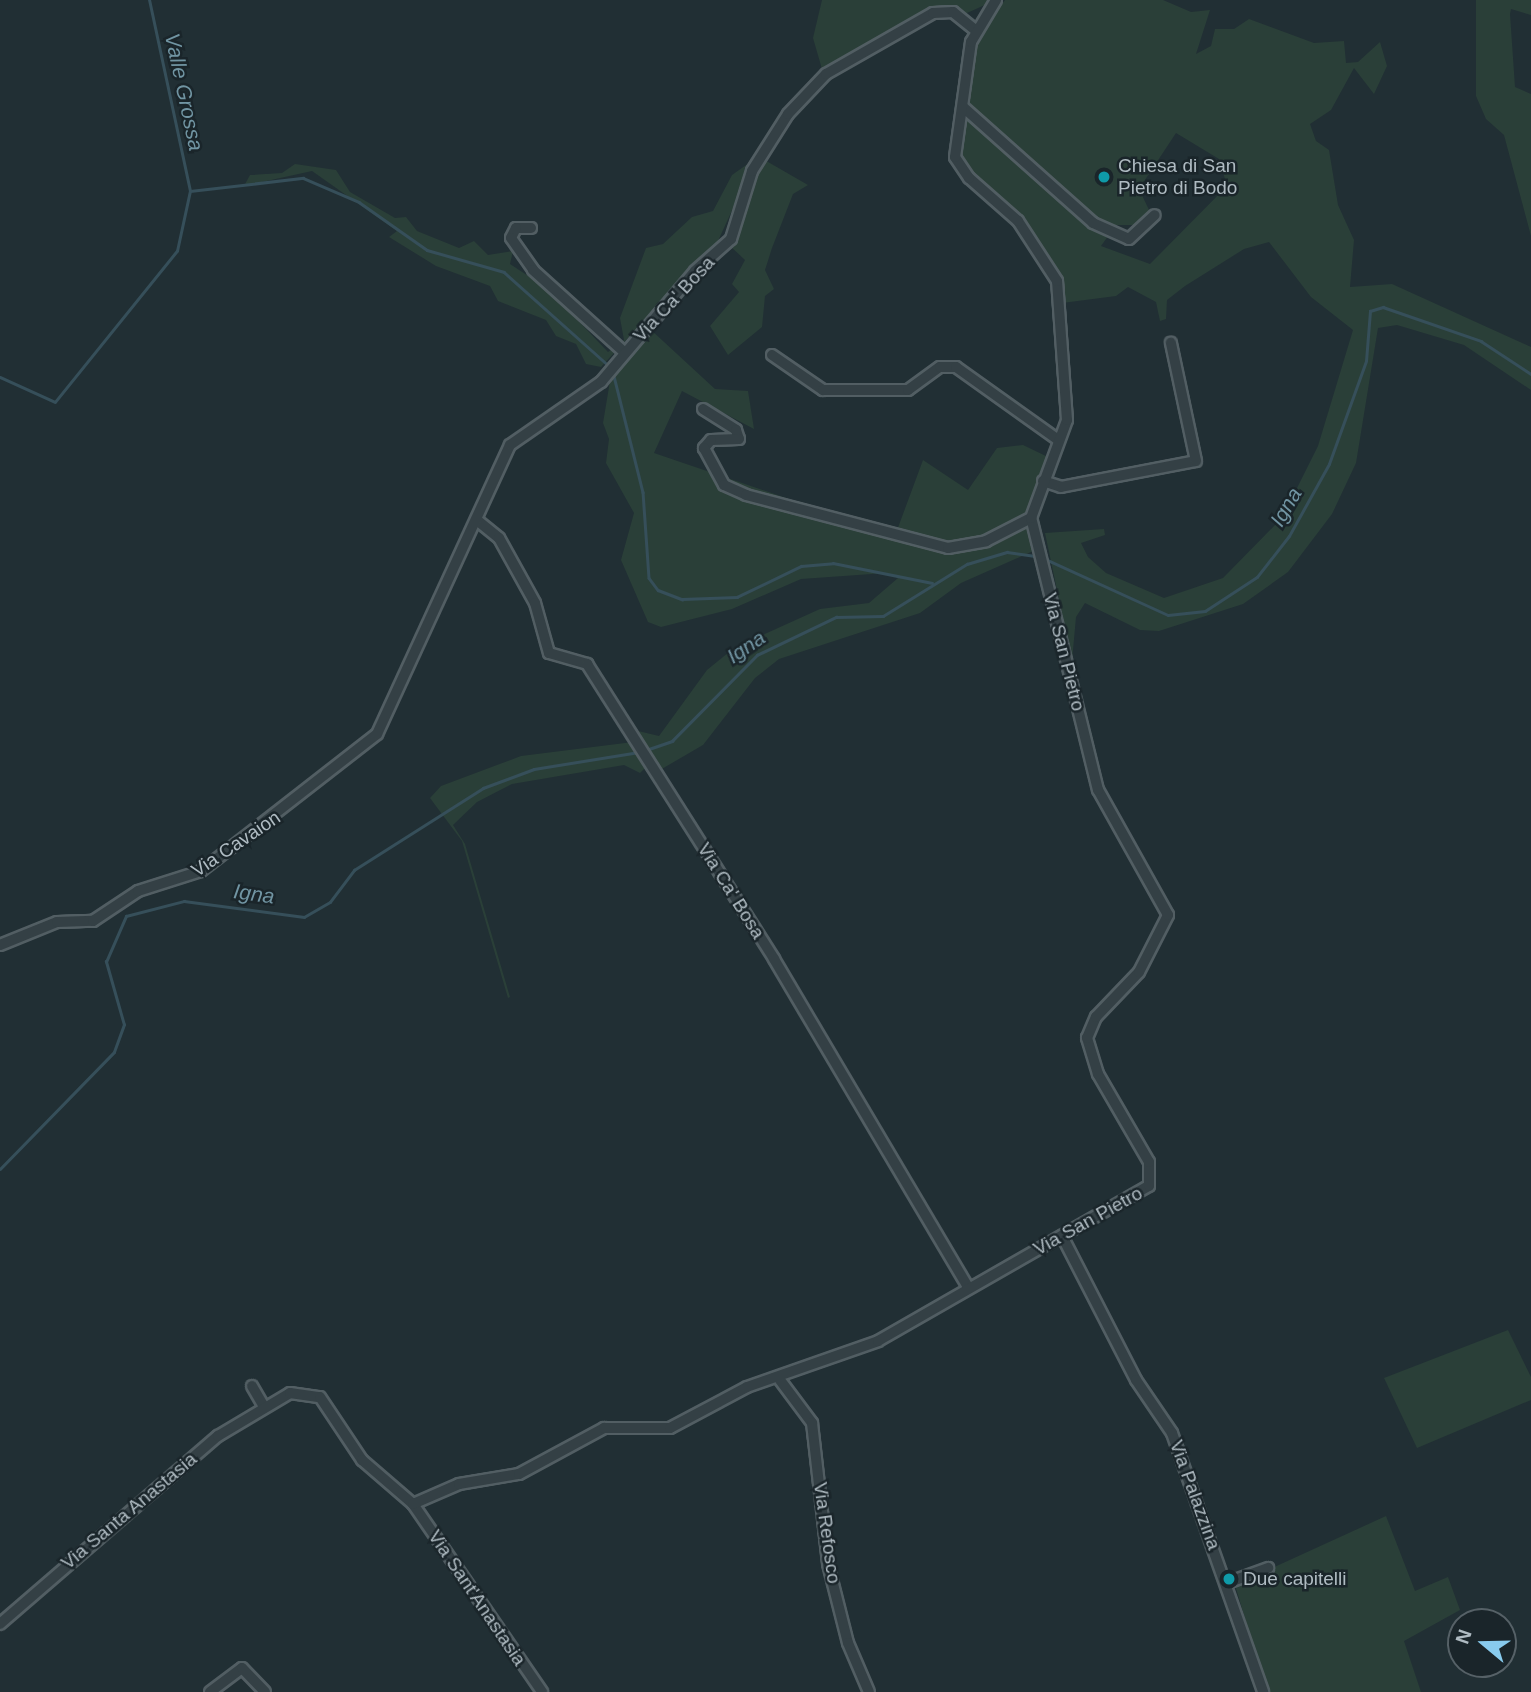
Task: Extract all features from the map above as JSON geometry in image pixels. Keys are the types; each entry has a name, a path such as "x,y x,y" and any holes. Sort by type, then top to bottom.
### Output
{"street":[{"path":"703,409 736,430 739,439 711,440 704,448 724,485 746,495 947,548 986,541 1031,518 1067,405 1057,281 1018,221 959,168 963,107 975,30 996,0"},
{"name":"Via Ca' Bosa","path":"377,734 478,521 510,445 611,369 624,352 732,240 767,141 813,86 943,9 975,30"},
{"path":"963,107 1093,223 1129,239 1155,215"},
{"name":"Via Ca' Bosa","path":"531,228 516,228 511,239 533,270 624,352"},
{"path":"1043,481 1061,487 1196,461 1171,343"},
{"path":"772,355 823,390 908,390 940,367 956,366 1058,439"},
{"name":"Via San Pietro","path":"780,1380 878,1341 968,1287 1149,1186 1149,1162 1098,1074 1087,1038 1096,1017 1154,949 1168,915 1098,790 1031,518"},
{"name":"Via Ca' Bosa","path":"478,521 499,538 534,603 549,653 587,664 968,1287"},
{"name":"Via Cavaion","path":"0,945 57,922 93,922 138,891 201,871 377,734"},
{"name":"Via Palazzina","path":"1062,1236 1136,1380 1172,1433 1227,1583 1263,1692"},
{"path":"413,1504 459,1484 519,1474 604,1428 670,1428 747,1387 780,1380"},
{"name":"Via Refosco","path":"780,1380 812,1423 828,1563 869,1692"},
{"path":"252,1386 264,1407"},
{"name":"Via Santa Anastasia","path":"0,1624 218,1436 290,1393 320,1396 362,1460 413,1504"},
{"name":"Via Sant'Anastasia","path":"413,1504 542,1692"},
{"path":"1227,1583 1268,1568"},
{"path":"210,1692 242,1668 265,1692"}],"green space":[{"path":"822,0 996,0 967,13 938,6 822,69 813,38"},
{"path":"1005,0 1163,0 1191,12 1210,10 1196,54 1211,46 1215,29 1234,29 1249,19 1314,43 1344,41 1346,63 1358,62 1380,42 1387,66 1374,94 1354,68 1331,110 1310,124 1316,141 1329,150 1338,205 1354,240 1350,287 1392,284 1531,347 1531,390 1464,345 1397,325 1378,328 1356,463 1332,514 1288,572 1243,604 1159,631 1140,630 1085,603 1076,617 1072,661 1045,533 1104,529 1105,535 1081,543 1088,557 1106,573 1164,598 1223,578 1277,523 1293,496 1318,446 1353,330 1311,297 1269,242 1244,249 1185,286 1167,300 1166,319 1160,321 1156,302 1128,287 1116,296 1062,303 1060,280 1018,216 965,172 958,150 977,37","holes":["1176,133 1219,159 1227,186 1150,264 1101,246 1116,225 1136,225 1151,214 1139,189"]},
{"path":"1476,0 1531,0 1531,15 1511,9 1510,14 1515,87 1531,94 1531,236 1504,135 1486,119 1476,96"},
{"path":"756,158 718,241 601,367 586,364 576,344 556,336 546,320 498,301 490,286 436,266 389,237 397,231 312,171 244,186 250,175 282,173 295,164 336,170 350,192 395,218 406,217 417,231 459,248 474,241 488,255 513,251 510,264 548,289 608,352 624,340 620,318 646,248 663,244 692,217 713,211 732,175"},
{"path":"761,158 808,185 793,194 772,248 765,270 774,289 765,296 762,327 728,355 710,326 739,292 732,284 745,260 729,245"},
{"path":"650,329 715,389 748,391 754,429 682,391 654,453 801,503 812,513 896,533 923,460 968,490 997,448 1023,445 1048,457 1033,512 1040,548 961,583 920,613 779,659 755,678 703,745 660,770 634,730 659,736 707,670 734,648 820,609 869,603 898,578 886,573 801,579 732,609 661,627 648,622 621,560 634,513 606,463 609,439 603,423 611,375"},
{"path":"633,742 648,765 640,773 624,765 512,784 477,802 453,825 465,844 510,997 508,998 462,841 430,798 441,786 521,756"},
{"path":"1508,1330 1531,1377 1531,1400 1417,1448 1384,1378"},
{"path":"1386,1516 1415,1591 1448,1577 1459,1608 1447,1608 1447,1617 1404,1641 1421,1692 1267,1692 1235,1585"}],"waterway":[{"name":"Valle Grossa","path":"0,377 55,402 177,251 190,191 149,0"},
{"path":"190,191 303,178 359,202 427,250 504,272 609,366"},
{"name":"Igna","path":"1043,558 1168,615 1205,611 1257,577 1289,536 1329,464 1366,361 1370,311 1383,307 1481,341 1531,374"},
{"path":"613,372 643,492 649,578 658,590 682,599 737,597 801,566 833,563 932,583"},
{"name":"Igna","path":"646,750 672,741 757,655 836,617 883,616 967,564 1007,552 1037,556"},
{"name":"Igna","path":"0,1169 114,1052 124,1025 106,962 126,916 184,901 304,917 330,902 354,870 483,788 534,769 639,752"}],"place":[{"name":"Chiesa di San Pietro di Bodo","path":"1104,177"},
{"name":"Due capitelli","path":"1229,1579"}]}
